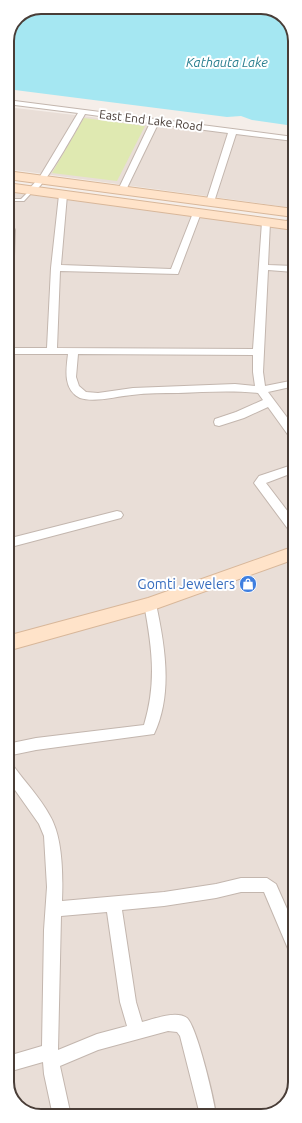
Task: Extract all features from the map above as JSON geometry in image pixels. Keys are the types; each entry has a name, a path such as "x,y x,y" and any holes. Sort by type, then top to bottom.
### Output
{"street":[{"name":"East End Lake Road","path":"14,103 288,137"},
{"path":"32,190 42,179 83,112"},
{"path":"122,190 155,121"},
{"path":"210,202 233,131"},
{"path":"14,175 288,211"},
{"path":"14,188 288,225"},
{"path":"52,351 56,268 63,194"},
{"path":"56,268 175,272 197,213"},
{"path":"266,222 258,372 261,390 268,402 288,427"},
{"path":"264,267 288,269"},
{"path":"14,349 73,352 258,352"},
{"path":"73,352 71,377 74,387 83,395 98,396 133,392 235,387 261,390 288,384"},
{"path":"219,422 240,415 268,402"},
{"path":"288,470 263,479 260,483 288,521"},
{"path":"14,542 117,515"},
{"path":"14,642 150,604 288,555"},
{"path":"14,749 36,744 150,730 158,695 159,672 157,638 150,604"},
{"path":"14,777 41,815 51,836 55,887 53,909 50,1056 52,1074 60,1109"},
{"path":"53,909 172,898 216,891 241,885 267,885 272,889 288,929"},
{"path":"113,904 128,1002 137,1032"},
{"path":"14,1063 74,1053 97,1042 168,1023 181,1024 187,1032 206,1109"}],"lane":[{"path":"14,200 22,200 32,190"}],"shaded area":[{"path":"14,108 288,140 288,207 14,170"},
{"path":"14,190 288,227 288,1085 287,1090 281,1100 269,1108 40,1109 31,1107 23,1102 15,1090"}],"green space":[{"path":"84,118 145,126 117,181 52,173"}],"water":[{"name":"Kathauta Lake","path":"41,14 262,14 271,16 279,21 287,33 288,125 252,120 241,116 227,117 14,90 14,41 16,31 26,19 31,16"}],"place":[{"name":"Gomti Jewelers","path":"248,584"}]}
